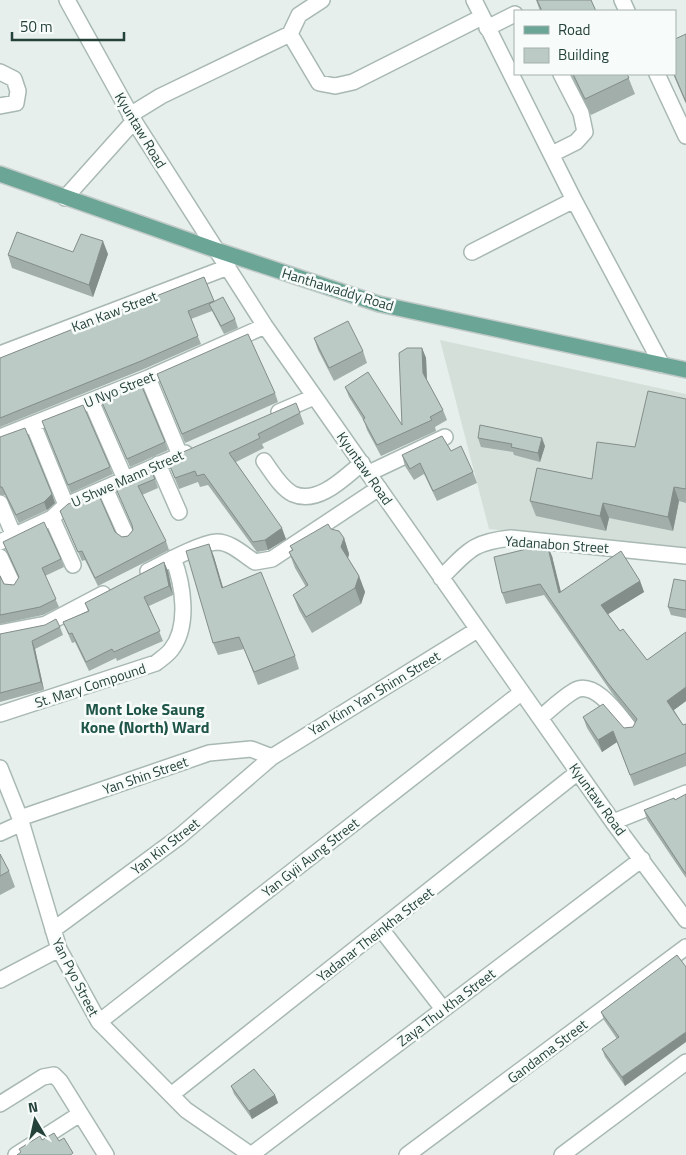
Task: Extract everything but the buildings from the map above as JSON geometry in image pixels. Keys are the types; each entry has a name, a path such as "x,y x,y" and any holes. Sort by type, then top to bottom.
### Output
{"main road":[{"name":"Hanthawaddy Road","path":"0,174 216,250 379,304 686,370"}],"street":[{"name":"Kyuntaw Road","path":"67,0 132,118 265,326 613,822 686,920"},
{"path":"65,198 132,118 161,96 290,34 299,15 322,0"},
{"path":"474,0 574,200 662,365"},
{"path":"290,34 319,83 335,86 353,82 485,22 514,14"},
{"path":"0,72 14,79 18,91 16,103 0,106"},
{"path":"552,154 576,142 585,132 581,113 562,75"},
{"path":"657,75 686,136"},
{"path":"472,252 574,200"},
{"name":"Kan Kaw Street","path":"0,354 228,267"},
{"name":"U Nyo Street","path":"0,437 148,378 265,326"},
{"path":"148,378 180,455"},
{"path":"270,416 314,397"},
{"path":"91,401 125,479"},
{"path":"33,424 66,505"},
{"path":"264,461 282,485 293,494 309,497 334,486 366,468 445,437"},
{"name":"U Shwe Mann Street","path":"7,539 52,518 66,505 198,447"},
{"path":"158,464 179,512"},
{"path":"105,488 127,537"},
{"path":"131,580 173,558 217,542 230,545 255,562 272,558 379,488"},
{"path":"0,503 7,539"},
{"path":"52,518 73,565"},
{"name":"Yadanabon Street","path":"441,578 466,552 486,541 511,538 686,556"},
{"path":"0,556 13,585"},
{"name":"St. Mary Compound","path":"0,714 156,663 170,652 177,641 182,606 180,577 173,558"},
{"path":"0,633 46,624 114,589"},
{"name":"Yan Kinn Yan Shinn Street","path":"272,756 477,630"},
{"path":"540,718 575,690 584,688 596,691 632,731"},
{"name":"Yan Gyii Aung Street","path":"99,1022 522,692"},
{"name":"Yan Shin Street","path":"0,833 21,821 209,752 251,749 272,756"},
{"name":"Yan Kin Street","path":"53,930 179,837 272,756"},
{"name":"Yan Pyo Street","path":"0,768 4,792 21,821 59,949 99,1022 186,1110 251,1155"},
{"name":"Yadanar Theinkha Street","path":"171,1095 578,772"},
{"path":"613,822 686,793"},
{"name":"Zaya Thu Kha Street","path":"251,1155 642,859"},
{"path":"381,929 443,1009"},
{"name":"Gandama Street","path":"407,1155 686,948"},
{"path":"0,980 59,949"},
{"path":"562,1155 686,1062"},
{"path":"0,1104 43,1077 54,1075 60,1081 106,1155"},
{"path":"16,1155 80,1114"}],"shaded area":[{"path":"440,340 686,394 686,551 489,529"}],"district":[{"name":"Mont Loke Saung Kone (North) Ward","path":"145,718"}]}
